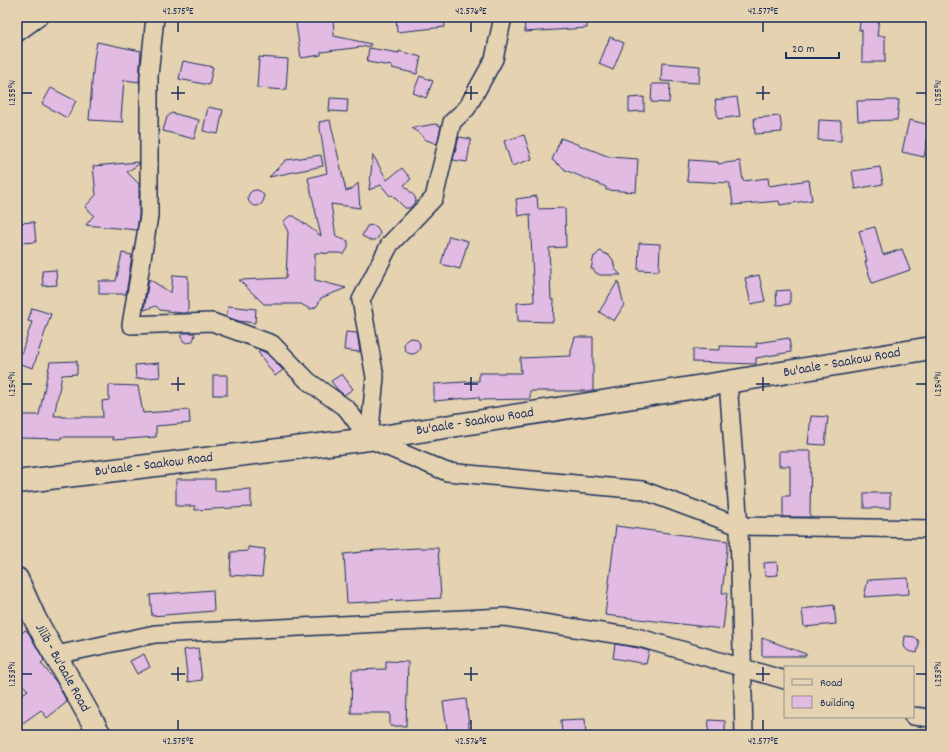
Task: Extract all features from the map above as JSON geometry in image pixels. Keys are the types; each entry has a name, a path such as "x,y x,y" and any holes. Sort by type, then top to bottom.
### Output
{"main road":[{"name":"Bu'aale - Saakow Road","path":"17,482 369,439 931,348"},
{"name":"Jilib - Bu'aale Road","path":"17,579 35,619 100,735"}],"street":[{"path":"17,33 39,17"},
{"path":"155,17 149,76 149,216 131,325 212,322 272,344 308,381 347,409 369,439 446,472 642,490 739,526 931,529"},
{"path":"369,439 376,377 361,300 390,244 434,198 452,122 467,108 494,59 503,17"},
{"path":"728,382 739,526 744,735"},
{"path":"56,655 155,634 504,617 640,638 784,680"},
{"path":"914,716 931,718"}],"building":[{"path":"295,17 333,17 334,36 371,44 370,46 321,52 321,55 301,58"},
{"path":"396,17 444,17 445,27 397,32"},
{"path":"524,17 587,17 587,28 525,32"},
{"path":"861,17 879,17 877,36 885,36 885,62 862,62 862,30 859,30"},
{"path":"610,37 624,43 613,70 599,64"},
{"path":"97,42 141,51 139,82 124,80 121,118 124,122 89,120 94,59"},
{"path":"369,48 399,53 399,51 421,57 417,74 392,68 392,66 367,62"},
{"path":"259,57 288,59 286,90 257,88"},
{"path":"183,61 213,67 209,85 179,79"},
{"path":"662,63 700,66 699,83 661,81"},
{"path":"420,76 433,81 426,98 413,93"},
{"path":"652,84 670,84 669,103 651,102"},
{"path":"51,88 76,101 67,118 42,104"},
{"path":"644,97 644,111 629,112 629,98"},
{"path":"737,97 740,116 718,119 715,100"},
{"path":"330,98 348,99 347,112 329,111"},
{"path":"899,100 897,120 858,121 857,101"},
{"path":"208,107 223,110 218,134 203,131"},
{"path":"172,113 199,120 194,139 163,131 167,117"},
{"path":"780,116 782,132 755,134 754,118"},
{"path":"330,120 346,191 352,189 358,183 360,208 331,204 336,237 348,241 348,248 344,254 315,253 315,280 346,288 321,298 317,306 310,309 301,304 264,304 239,280 286,278 288,232 284,221 290,216 294,216 321,236 308,178 327,173 319,122"},
{"path":"819,120 841,121 841,141 818,140"},
{"path":"909,120 930,125 924,157 902,152"},
{"path":"435,124 441,126 437,144 424,139 424,137 412,128"},
{"path":"524,135 532,159 512,166 504,141"},
{"path":"459,137 471,139 467,162 453,160"},
{"path":"561,138 610,157 638,159 636,192 606,190 606,187 565,170 552,160"},
{"path":"321,155 323,166 269,177 286,160"},
{"path":"373,155 387,180 402,168 411,179 404,185 415,197 416,201 410,208 405,208 392,195 390,196 381,185 369,190"},
{"path":"689,160 718,162 718,164 740,161 743,181 768,178 769,186 809,180 812,200 780,205 779,201 733,205 730,183 687,181"},
{"path":"139,162 139,164 127,172 139,184 139,215 137,230 86,225 94,215 85,207 96,195 93,166"},
{"path":"880,167 883,184 855,189 852,171"},
{"path":"253,190 259,190 264,195 262,204 259,206 253,206 248,201 248,195"},
{"path":"537,196 538,209 565,208 566,247 549,248 551,300 554,300 553,322 518,321 517,303 534,302 530,214 518,216 516,199"},
{"path":"34,222 36,242 20,243 18,223"},
{"path":"373,225 377,227 379,231 380,234 378,238 375,240 370,240 362,236 367,226"},
{"path":"875,227 883,255 902,249 910,270 872,283 865,262 867,261 859,231"},
{"path":"449,236 468,241 460,269 441,264"},
{"path":"639,243 660,244 659,271 638,270"},
{"path":"600,251 610,256 613,260 615,269 621,275 600,275 591,269 594,256"},
{"path":"122,253 132,255 126,294 99,294 99,281 116,281"},
{"path":"56,270 57,285 43,286 42,271"},
{"path":"173,275 188,276 188,313 160,310 156,306 144,310 149,279 171,293"},
{"path":"759,275 765,301 751,304 745,278"},
{"path":"618,281 624,305 614,321 599,312"},
{"path":"790,290 790,304 777,305 776,291"},
{"path":"228,306 256,309 255,323 239,321 227,317"},
{"path":"32,308 51,314 33,368 18,363 32,322 28,321"},
{"path":"346,332 357,333 360,352 344,350"},
{"path":"181,333 194,333 192,342 187,343 183,341"},
{"path":"575,337 593,337 593,391 530,391 530,399 479,400 479,397 434,401 434,384 479,381 479,373 521,373 520,358 571,356"},
{"path":"412,338 419,343 420,346 415,353 412,354 405,349 404,346 409,339"},
{"path":"789,338 791,352 756,358 756,364 693,362 693,349 720,350 720,346 757,347 756,343"},
{"path":"260,350 266,353 283,370 275,376 258,352"},
{"path":"77,361 77,374 62,375 54,416 103,417 102,401 109,400 109,385 138,386 143,413 189,410 190,423 156,426 156,437 113,440 113,437 61,437 61,439 19,438 20,415 39,415 50,362"},
{"path":"159,363 160,377 136,379 135,365"},
{"path":"342,374 353,389 344,395 331,381"},
{"path":"213,375 227,375 227,395 213,395"},
{"path":"811,416 828,417 825,445 808,444"},
{"path":"779,451 811,451 810,517 783,517 783,496 790,496 790,466 779,466"},
{"path":"176,479 215,479 215,491 251,489 251,507 195,510 195,506 176,506"},
{"path":"864,493 890,493 890,508 864,508"},
{"path":"616,526 728,541 722,593 727,593 723,629 605,615"},
{"path":"248,547 265,549 262,577 230,575 231,552 248,551"},
{"path":"438,548 441,598 347,603 344,554 362,551"},
{"path":"777,562 778,575 765,576 764,563"},
{"path":"908,578 909,594 864,597 868,580"},
{"path":"213,590 214,611 152,616 150,595"},
{"path":"834,605 836,624 804,627 802,609"},
{"path":"25,630 28,632 44,660 41,663 57,683 67,702 47,718 41,710 17,727 17,698 28,690 17,680 17,638"},
{"path":"905,636 915,637 918,640 919,644 917,653 908,651 905,648"},
{"path":"762,638 806,654 806,656 762,656"},
{"path":"615,644 649,651 646,664 613,658"},
{"path":"198,648 202,680 188,682 184,650"},
{"path":"144,654 150,667 137,674 130,661"},
{"path":"386,661 408,662 406,726 390,726 390,713 351,713 352,670 386,669"},
{"path":"466,699 470,735 448,735 443,702"},
{"path":"585,719 586,735 562,735 561,720"},
{"path":"709,720 725,721 725,735 708,735"}]}
